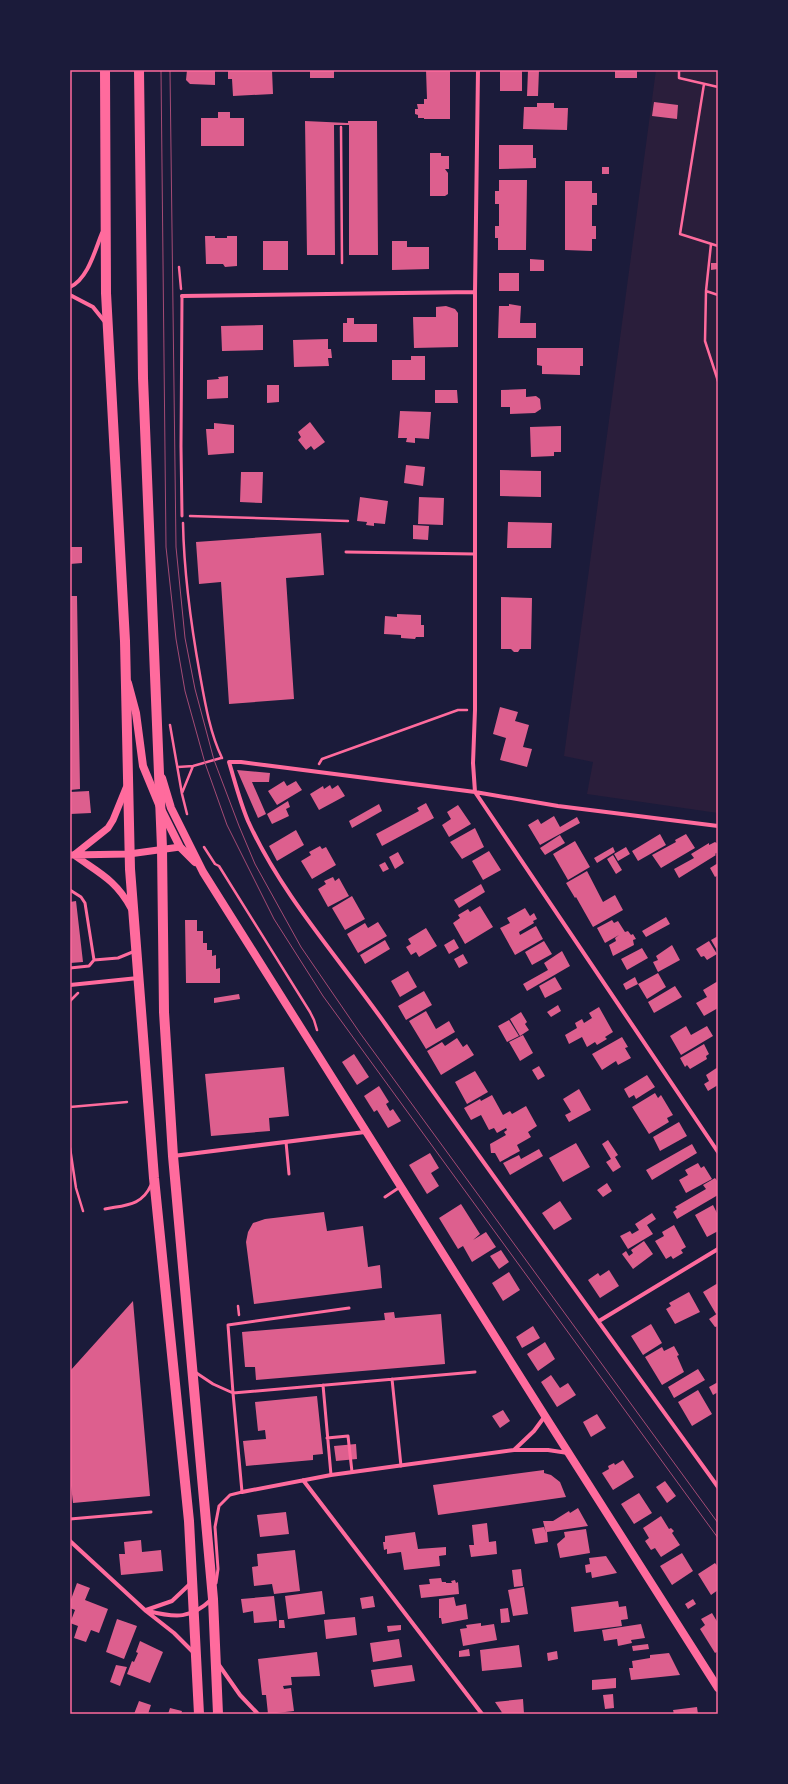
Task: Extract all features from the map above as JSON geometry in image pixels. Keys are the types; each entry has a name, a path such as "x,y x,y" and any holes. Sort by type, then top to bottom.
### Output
{"main road":[{"path":"105,70 108,325 126,674 129,854 154,1178 189,1522 199,1714"},
{"path":"139,70 143,378 162,848 164,1012 173,1156 191,1370 213,1599 218,1714"},
{"path":"126,674 136,713 143,766 160,807 180,846 203,872"},
{"path":"159,767 171,808 203,872 365,1132 401,1186 718,1688"}],"street":[{"path":"478,70 475,292 475,710 473,763 475,792 718,1152"},
{"path":"70,287 75,285 83,276 106,225"},
{"path":"182,296 475,292"},
{"path":"70,295 93,307 108,325"},
{"path":"718,826 558,806 475,792 315,771 229,762 239,798 249,821 281,880 357,983 442,1104 718,1486"},
{"path":"72,855 108,828 113,820 127,786"},
{"path":"72,855 129,854 180,846"},
{"path":"72,855 115,883 124,894 133,912"},
{"path":"70,985 138,978"},
{"path":"173,1156 365,1132"},
{"path":"599,1321 718,1249"},
{"path":"514,1450 534,1431 545,1416"},
{"path":"242,1492 331,1475 514,1450 548,1450 569,1453"},
{"path":"303,1480 482,1714"},
{"path":"70,1541 146,1611 174,1633 196,1655"},
{"path":"146,1611 172,1601 192,1581"},
{"path":"146,1611 168,1616 193,1614 202,1609 213,1599"},
{"path":"216,1660 240,1695 258,1714"}],"lane":[{"path":"182,296 182,516"},
{"path":"346,552 475,554"},
{"path":"70,890 81,896 85,903 94,960"},
{"path":"70,968 89,966 94,960 118,958 136,950"},
{"path":"286,1142 289,1174"},
{"path":"105,1209 135,1204 148,1193 154,1178"},
{"path":"385,1198 401,1186"},
{"path":"213,1599 218,1569 215,1527 219,1506 230,1495 242,1492 228,1325 349,1308"},
{"path":"191,1370 213,1384 233,1393 475,1372"},
{"path":"392,1379 401,1466"},
{"path":"322,1386 331,1475"},
{"path":"327,1438 348,1436 352,1472"},
{"path":"70,1519 152,1512"}],"path":[{"path":"679,70 679,78 718,87"},
{"path":"704,84 680,234 718,246"},
{"path":"341,127 342,262"},
{"path":"711,244 706,291 705,341 718,381"},
{"path":"179,267 179,279"},
{"path":"706,291 718,295"},
{"path":"221,758 206,708 194,639 184,556 182,516 348,521"},
{"path":"315,771 322,760 458,710 475,710"},
{"path":"169,720 182,794 188,815"},
{"path":"178,767 193,766 221,758 229,762"},
{"path":"182,794 193,766"},
{"path":"200,840 215,864 219,866 238,894 266,943 310,1012 317,1030"},
{"path":"70,1107 127,1102"},
{"path":"70,1148 76,1188 83,1212"}],"shaded area":[{"path":"656,70 718,70 718,813 587,794 593,762 564,756"}],"building":[{"path":"187,70 215,70 215,85 190,84 186,80"},
{"path":"228,70 272,70 273,94 233,96 232,79 228,79"},
{"path":"310,70 334,70 334,78 310,78"},
{"path":"426,70 450,70 450,119 424,119 418,118 418,115 415,114 415,109 418,109 417,104 424,104 424,99 427,99"},
{"path":"500,70 522,70 522,91 500,91"},
{"path":"528,70 539,70 538,96 527,96"},
{"path":"615,70 637,70 637,78 615,78"},
{"path":"654,102 678,105 677,119 652,116"},
{"path":"537,103 554,103 554,108 568,108 567,130 523,129 524,107 537,107"},
{"path":"218,112 230,112 230,118 244,118 244,146 201,146 201,118 218,118"},
{"path":"305,121 348,123 348,121 377,121 378,255 349,255 349,125 334,125 335,255 307,255"},
{"path":"499,145 533,145 533,158 536,158 536,168 499,169"},
{"path":"430,153 441,153 441,156 449,156 449,169 445,169 448,173 448,194 445,196 430,196"},
{"path":"602,167 609,167 609,174 602,174"},
{"path":"499,180 527,180 526,250 498,250 498,238 495,238 495,226 499,226 499,204 495,204 495,191 499,191"},
{"path":"565,181 592,181 592,193 597,193 597,205 592,205 592,226 596,226 596,239 592,239 592,251 565,250"},
{"path":"205,236 227,238 227,236 237,236 237,266 225,267 223,264 206,264"},
{"path":"263,241 288,241 288,270 263,270"},
{"path":"392,241 407,241 407,247 429,247 429,269 392,270"},
{"path":"530,259 544,260 544,271 530,271"},
{"path":"711,263 718,263 718,269 711,270"},
{"path":"499,273 519,273 519,291 499,291"},
{"path":"509,304 521,306 520,323 536,323 536,338 498,338 499,306 509,306"},
{"path":"446,306 455,309 458,313 458,347 414,348 413,317 436,317 436,307"},
{"path":"347,318 354,318 354,324 377,324 377,342 343,342 343,323 347,323"},
{"path":"263,325 263,350 222,351 221,326"},
{"path":"328,339 328,349 331,349 332,358 328,358 329,366 294,367 293,340"},
{"path":"537,348 583,348 583,366 580,366 580,375 542,374 542,366 537,365"},
{"path":"411,356 425,356 425,380 392,380 392,360 411,360"},
{"path":"228,376 228,398 207,399 207,380 219,379 218,377"},
{"path":"267,385 279,385 279,402 267,403"},
{"path":"526,389 526,397 536,396 540,399 541,409 535,413 510,414 510,407 501,407 501,390"},
{"path":"435,390 457,390 458,403 435,403"},
{"path":"400,411 431,412 429,439 415,438 415,443 406,442 407,438 398,438"},
{"path":"310,422 325,442 314,450 311,446 306,450 298,440 301,437 298,432"},
{"path":"214,423 234,425 234,453 208,455 206,429 214,429"},
{"path":"561,426 561,452 554,452 554,456 531,457 530,427"},
{"path":"406,465 425,467 423,486 404,483"},
{"path":"500,470 541,471 541,497 500,496"},
{"path":"241,472 263,472 262,503 240,502"},
{"path":"360,497 388,501 385,524 374,523 374,526 366,525 367,522 357,521"},
{"path":"419,497 444,498 443,525 418,524"},
{"path":"508,522 552,523 551,548 507,548"},
{"path":"413,525 429,526 428,540 413,539"},
{"path":"321,533 324,575 286,578 294,699 229,704 221,582 199,584 196,542"},
{"path":"70,547 82,547 82,563 70,564"},
{"path":"70,596 77,596 80,789 70,790"},
{"path":"501,597 532,598 531,649 520,649 518,652 514,652 511,649 501,649"},
{"path":"397,614 421,615 421,625 424,625 424,637 416,637 415,639 401,638 401,635 384,634 385,616 397,617"},
{"path":"500,707 518,712 515,721 529,725 523,747 532,749 527,767 500,760 506,738 493,734"},
{"path":"237,770 270,773 269,782 252,782 266,814 258,818"},
{"path":"284,781 287,786 296,781 302,790 277,805 268,791"},
{"path":"330,785 332,789 338,785 345,796 319,810 310,794 323,786 324,789"},
{"path":"89,791 91,813 70,814 70,792"},
{"path":"288,801 290,807 286,809 289,816 272,824 267,814"},
{"path":"426,803 434,818 382,846 376,834 419,811 417,808"},
{"path":"379,804 382,811 352,828 349,821"},
{"path":"458,805 471,824 449,837 442,825 451,819 447,812"},
{"path":"554,816 560,827 577,817 580,823 540,845 528,825 538,819 541,824"},
{"path":"475,828 484,847 462,859 450,842"},
{"path":"296,830 304,845 277,861 269,846"},
{"path":"660,834 666,845 638,861 632,851"},
{"path":"686,834 695,848 661,868 652,855 676,842 675,840"},
{"path":"560,835 565,843 545,855 540,848"},
{"path":"575,841 590,867 568,880 553,854"},
{"path":"715,842 718,844 718,852 715,854 716,855 679,878 674,869 694,858 691,854 709,843 709,845"},
{"path":"320,846 322,849 326,847 336,865 312,879 301,861 311,855 309,852"},
{"path":"613,847 615,852 597,863 594,858"},
{"path":"626,847 630,854 618,861 614,854"},
{"path":"489,851 501,870 483,880 472,861"},
{"path":"398,852 404,863 395,869 389,857"},
{"path":"613,855 622,870 616,874 607,859"},
{"path":"385,862 389,869 383,872 379,865"},
{"path":"718,863 718,875 715,877 710,868"},
{"path":"587,871 603,902 615,895 623,910 593,927 576,897 575,898 566,883"},
{"path":"333,877 335,881 339,878 349,896 328,907 318,889 326,884 324,881"},
{"path":"481,884 485,892 459,908 454,900"},
{"path":"352,896 365,919 345,930 332,908"},
{"path":"76,901 83,962 70,963 70,902"},
{"path":"480,906 493,927 465,944 453,923 460,918 458,915 468,909 470,912"},
{"path":"525,908 530,916 534,913 537,919 533,921 534,923 519,932 520,935 536,926 543,939 515,955 500,928 510,923 507,918"},
{"path":"666,917 670,924 646,937 642,931"},
{"path":"185,920 197,920 197,931 203,931 203,943 207,943 207,950 212,950 212,956 216,955 216,969 220,968 220,983 186,983"},
{"path":"612,920 614,923 618,921 625,932 628,931 631,935 633,934 636,939 633,940 634,945 613,956 609,945 616,941 615,938 619,935 605,943 597,928"},
{"path":"378,922 387,936 358,953 347,934 365,923 368,928"},
{"path":"426,928 437,946 419,957 416,952 411,955 406,947 411,944 408,939"},
{"path":"718,936 718,952 711,940"},
{"path":"454,939 459,948 449,954 444,945"},
{"path":"385,940 390,949 365,964 360,955"},
{"path":"544,941 552,954 532,965 525,952"},
{"path":"709,941 717,954 707,960 704,956 701,957 696,949"},
{"path":"672,945 680,960 658,972 653,962 658,960 656,956"},
{"path":"642,948 648,958 627,970 621,959"},
{"path":"562,951 570,966 527,991 523,984 548,970 544,963"},
{"path":"463,954 468,963 459,968 454,959"},
{"path":"408,971 417,987 400,997 391,981"},
{"path":"658,973 666,987 647,999 638,984"},
{"path":"555,977 562,989 545,998 539,986"},
{"path":"635,977 638,984 626,990 623,984"},
{"path":"718,981 718,1008 704,1016 696,1003 707,997 703,990"},
{"path":"675,986 682,997 654,1013 648,1002"},
{"path":"424,991 432,1005 406,1020 398,1006"},
{"path":"239,994 240,999 214,1003 214,998"},
{"path":"558,1005 561,1011 551,1017 547,1012"},
{"path":"599,1007 613,1032 605,1037 607,1039 597,1045 595,1042 587,1047 582,1037 569,1044 565,1035 577,1028 575,1023 582,1019 584,1023 592,1018 589,1013"},
{"path":"426,1011 436,1029 449,1021 455,1032 426,1049 409,1021"},
{"path":"521,1012 527,1022 525,1024 529,1030 520,1036 510,1019"},
{"path":"509,1020 519,1036 507,1042 498,1026"},
{"path":"686,1026 691,1035 707,1026 713,1036 681,1055 670,1036"},
{"path":"523,1035 533,1053 520,1061 509,1042"},
{"path":"622,1037 628,1047 625,1048 631,1058 618,1065 616,1061 602,1070 592,1054"},
{"path":"457,1038 463,1047 467,1044 474,1055 441,1075 427,1051 442,1042 445,1046"},
{"path":"704,1044 709,1054 706,1056 707,1059 690,1069 687,1065 685,1067 680,1058"},
{"path":"354,1054 369,1077 357,1085 342,1062"},
{"path":"539,1066 545,1076 538,1080 532,1070"},
{"path":"284,1067 289,1116 269,1118 270,1131 211,1136 205,1074"},
{"path":"718,1067 718,1085 708,1091 704,1084 709,1081 706,1075"},
{"path":"475,1071 488,1092 467,1104 455,1082"},
{"path":"647,1075 655,1087 636,1099 634,1095 629,1098 624,1089"},
{"path":"379,1086 389,1102 386,1104 390,1111 393,1109 401,1121 388,1128 377,1110 374,1112 364,1096"},
{"path":"579,1089 591,1110 569,1122 565,1115 571,1112 563,1099"},
{"path":"655,1093 658,1098 661,1095 673,1115 667,1118 669,1122 649,1134 632,1107"},
{"path":"492,1095 503,1115 510,1111 512,1114 526,1106 537,1126 528,1132 531,1137 517,1145 520,1151 500,1162 495,1153 491,1153 490,1144 506,1135 504,1132 507,1130 506,1128 497,1133 494,1128 489,1130 481,1115 471,1120 464,1108 480,1099 481,1101"},
{"path":"679,1122 687,1136 660,1151 653,1137"},
{"path":"608,1140 618,1155 615,1157 621,1167 613,1172 606,1162 611,1159 602,1144"},
{"path":"576,1143 590,1167 563,1182 549,1158"},
{"path":"692,1144 697,1153 652,1180 646,1170"},
{"path":"539,1149 543,1156 510,1175 503,1163 519,1155 521,1159"},
{"path":"430,1153 439,1168 431,1173 439,1186 427,1194 409,1165"},
{"path":"698,1163 701,1168 704,1166 712,1179 686,1193 679,1180 688,1175 685,1170"},
{"path":"715,1178 718,1182 718,1195 677,1219 673,1212 677,1209 675,1207 706,1189 703,1185"},
{"path":"607,1183 612,1191 603,1197 597,1190"},
{"path":"560,1201 572,1219 554,1230 542,1213"},
{"path":"461,1204 480,1234 473,1240 486,1232 496,1247 472,1262 463,1246 458,1249 439,1218"},
{"path":"713,1205 718,1215 718,1231 707,1237 695,1215"},
{"path":"324,1212 327,1231 363,1226 368,1267 380,1265 382,1288 254,1304 246,1242 248,1232 253,1223 265,1219"},
{"path":"652,1213 656,1219 647,1225 653,1234 628,1249 620,1236 630,1231 632,1234 639,1230 635,1224"},
{"path":"674,1225 686,1247 681,1250 683,1253 673,1259 671,1256 666,1259 655,1241 664,1236 662,1232"},
{"path":"644,1241 653,1254 633,1269 622,1254 626,1251 629,1256 633,1253 631,1250"},
{"path":"501,1250 509,1262 499,1269 490,1256"},
{"path":"609,1270 619,1286 600,1298 588,1280 598,1273 600,1276"},
{"path":"509,1272 520,1290 503,1301 492,1283"},
{"path":"718,1283 718,1313 716,1314 703,1292"},
{"path":"689,1292 700,1312 675,1324 666,1309 671,1306 669,1303"},
{"path":"133,1301 150,1496 73,1503 70,1477 70,1371"},
{"path":"394,1312 395,1318 441,1314 445,1364 256,1380 255,1367 245,1367 242,1332 385,1320 384,1313"},
{"path":"718,1313 718,1326 715,1327 709,1319"},
{"path":"651,1324 662,1343 643,1355 631,1336"},
{"path":"533,1326 540,1338 522,1348 516,1337"},
{"path":"545,1342 555,1359 538,1371 527,1354"},
{"path":"674,1346 679,1355 677,1356 684,1372 662,1385 645,1357 662,1347 664,1351"},
{"path":"698,1369 705,1380 674,1398 668,1387"},
{"path":"551,1375 560,1388 568,1383 576,1395 557,1407 541,1382"},
{"path":"718,1382 718,1392 713,1395 709,1387"},
{"path":"698,1390 712,1414 692,1426 678,1402"},
{"path":"317,1396 323,1454 313,1455 313,1460 246,1466 243,1441 266,1439 265,1430 258,1431 255,1402"},
{"path":"503,1410 510,1421 500,1428 492,1416"},
{"path":"597,1414 606,1428 591,1437 583,1422"},
{"path":"356,1444 357,1459 336,1461 334,1446"},
{"path":"623,1460 634,1477 613,1490 602,1473 609,1469 608,1466 614,1463 615,1465"},
{"path":"544,1470 544,1473 551,1475 560,1482 566,1497 438,1515 433,1485"},
{"path":"665,1481 676,1496 667,1503 656,1487"},
{"path":"639,1493 652,1513 634,1524 621,1504"},
{"path":"578,1508 588,1526 547,1532 548,1542 535,1544 532,1529 544,1527 546,1533 543,1521 553,1521 569,1511 570,1513"},
{"path":"286,1512 289,1534 260,1537 257,1515"},
{"path":"661,1516 669,1529 671,1528 674,1531 672,1533 680,1545 661,1557 655,1548 651,1550 645,1541 649,1538 643,1528"},
{"path":"487,1523 489,1542 496,1541 497,1554 471,1557 469,1545 474,1545 472,1525"},
{"path":"586,1529 590,1553 560,1558 557,1544 565,1537 564,1532"},
{"path":"415,1532 418,1549 446,1547 446,1555 439,1556 440,1566 404,1570 401,1552 387,1554 387,1549 384,1550 383,1542 385,1542 385,1536"},
{"path":"141,1540 142,1552 161,1550 163,1571 121,1575 119,1554 125,1554 124,1542"},
{"path":"295,1550 300,1591 274,1594 272,1584 254,1586 252,1567 258,1566 257,1554"},
{"path":"682,1553 693,1571 672,1585 660,1566"},
{"path":"606,1556 617,1573 592,1578 591,1572 586,1573 585,1565 590,1564 589,1558"},
{"path":"715,1563 718,1567 718,1590 711,1595 698,1574"},
{"path":"521,1569 523,1586 514,1587 512,1570"},
{"path":"441,1578 442,1582 446,1583 452,1583 451,1581 455,1580 456,1583 458,1582 459,1594 421,1598 419,1585 430,1584 429,1579"},
{"path":"77,1583 90,1588 85,1600 108,1609 99,1633 91,1630 86,1642 74,1638 78,1626 70,1623 75,1610 70,1608 70,1602"},
{"path":"524,1587 528,1614 513,1616 508,1590"},
{"path":"322,1591 325,1614 288,1619 285,1596"},
{"path":"274,1596 277,1621 254,1623 253,1611 243,1613 241,1599"},
{"path":"373,1596 375,1607 362,1609 360,1598"},
{"path":"454,1597 456,1606 466,1604 468,1619 442,1624 441,1618 439,1618 439,1599"},
{"path":"693,1599 696,1604 688,1609 685,1604"},
{"path":"618,1601 619,1607 626,1606 628,1619 621,1620 622,1626 574,1632 571,1607"},
{"path":"508,1608 510,1622 501,1623 500,1609"},
{"path":"712,1613 718,1623 718,1651 715,1653 700,1629 705,1625 701,1619"},
{"path":"355,1617 357,1635 326,1639 324,1620"},
{"path":"117,1619 137,1626 124,1659 106,1652"},
{"path":"279,1620 284,1620 285,1628 279,1628"},
{"path":"481,1623 481,1626 494,1624 497,1640 463,1646 460,1629 467,1628 466,1625"},
{"path":"641,1624 645,1638 631,1640 632,1643 618,1646 617,1639 604,1641 602,1630"},
{"path":"401,1625 401,1630 388,1632 387,1626"},
{"path":"399,1639 402,1657 373,1662 370,1643"},
{"path":"140,1641 163,1652 150,1683 127,1674 132,1661 134,1662 138,1653 136,1652"},
{"path":"648,1644 649,1649 633,1651 632,1646"},
{"path":"519,1645 522,1667 482,1671 480,1650"},
{"path":"469,1649 470,1656 459,1657 459,1651"},
{"path":"557,1651 558,1659 548,1661 547,1653"},
{"path":"317,1652 320,1676 291,1677 292,1685 283,1686 284,1689 291,1688 294,1711 268,1714 266,1695 262,1695 258,1659"},
{"path":"669,1653 680,1675 631,1680 629,1668 633,1668 632,1661 650,1658 650,1655"},
{"path":"116,1665 127,1667 120,1686 110,1682"},
{"path":"412,1665 415,1681 374,1687 371,1670"},
{"path":"616,1678 616,1688 592,1690 592,1680"},
{"path":"613,1694 614,1708 605,1709 603,1695"},
{"path":"523,1699 524,1714 503,1714 495,1702"},
{"path":"139,1701 151,1705 148,1714 134,1714"},
{"path":"697,1707 698,1714 674,1714 673,1710"},
{"path":"170,1708 182,1711 181,1714 168,1714"}],"tram line":[{"path":"161,70 166,547 176,639 185,691 205,763 227,825 274,919 323,996 718,1538"},
{"path":"170,70 176,547 185,638 195,689 214,760 255,864 301,947 360,1033 718,1523"}]}
